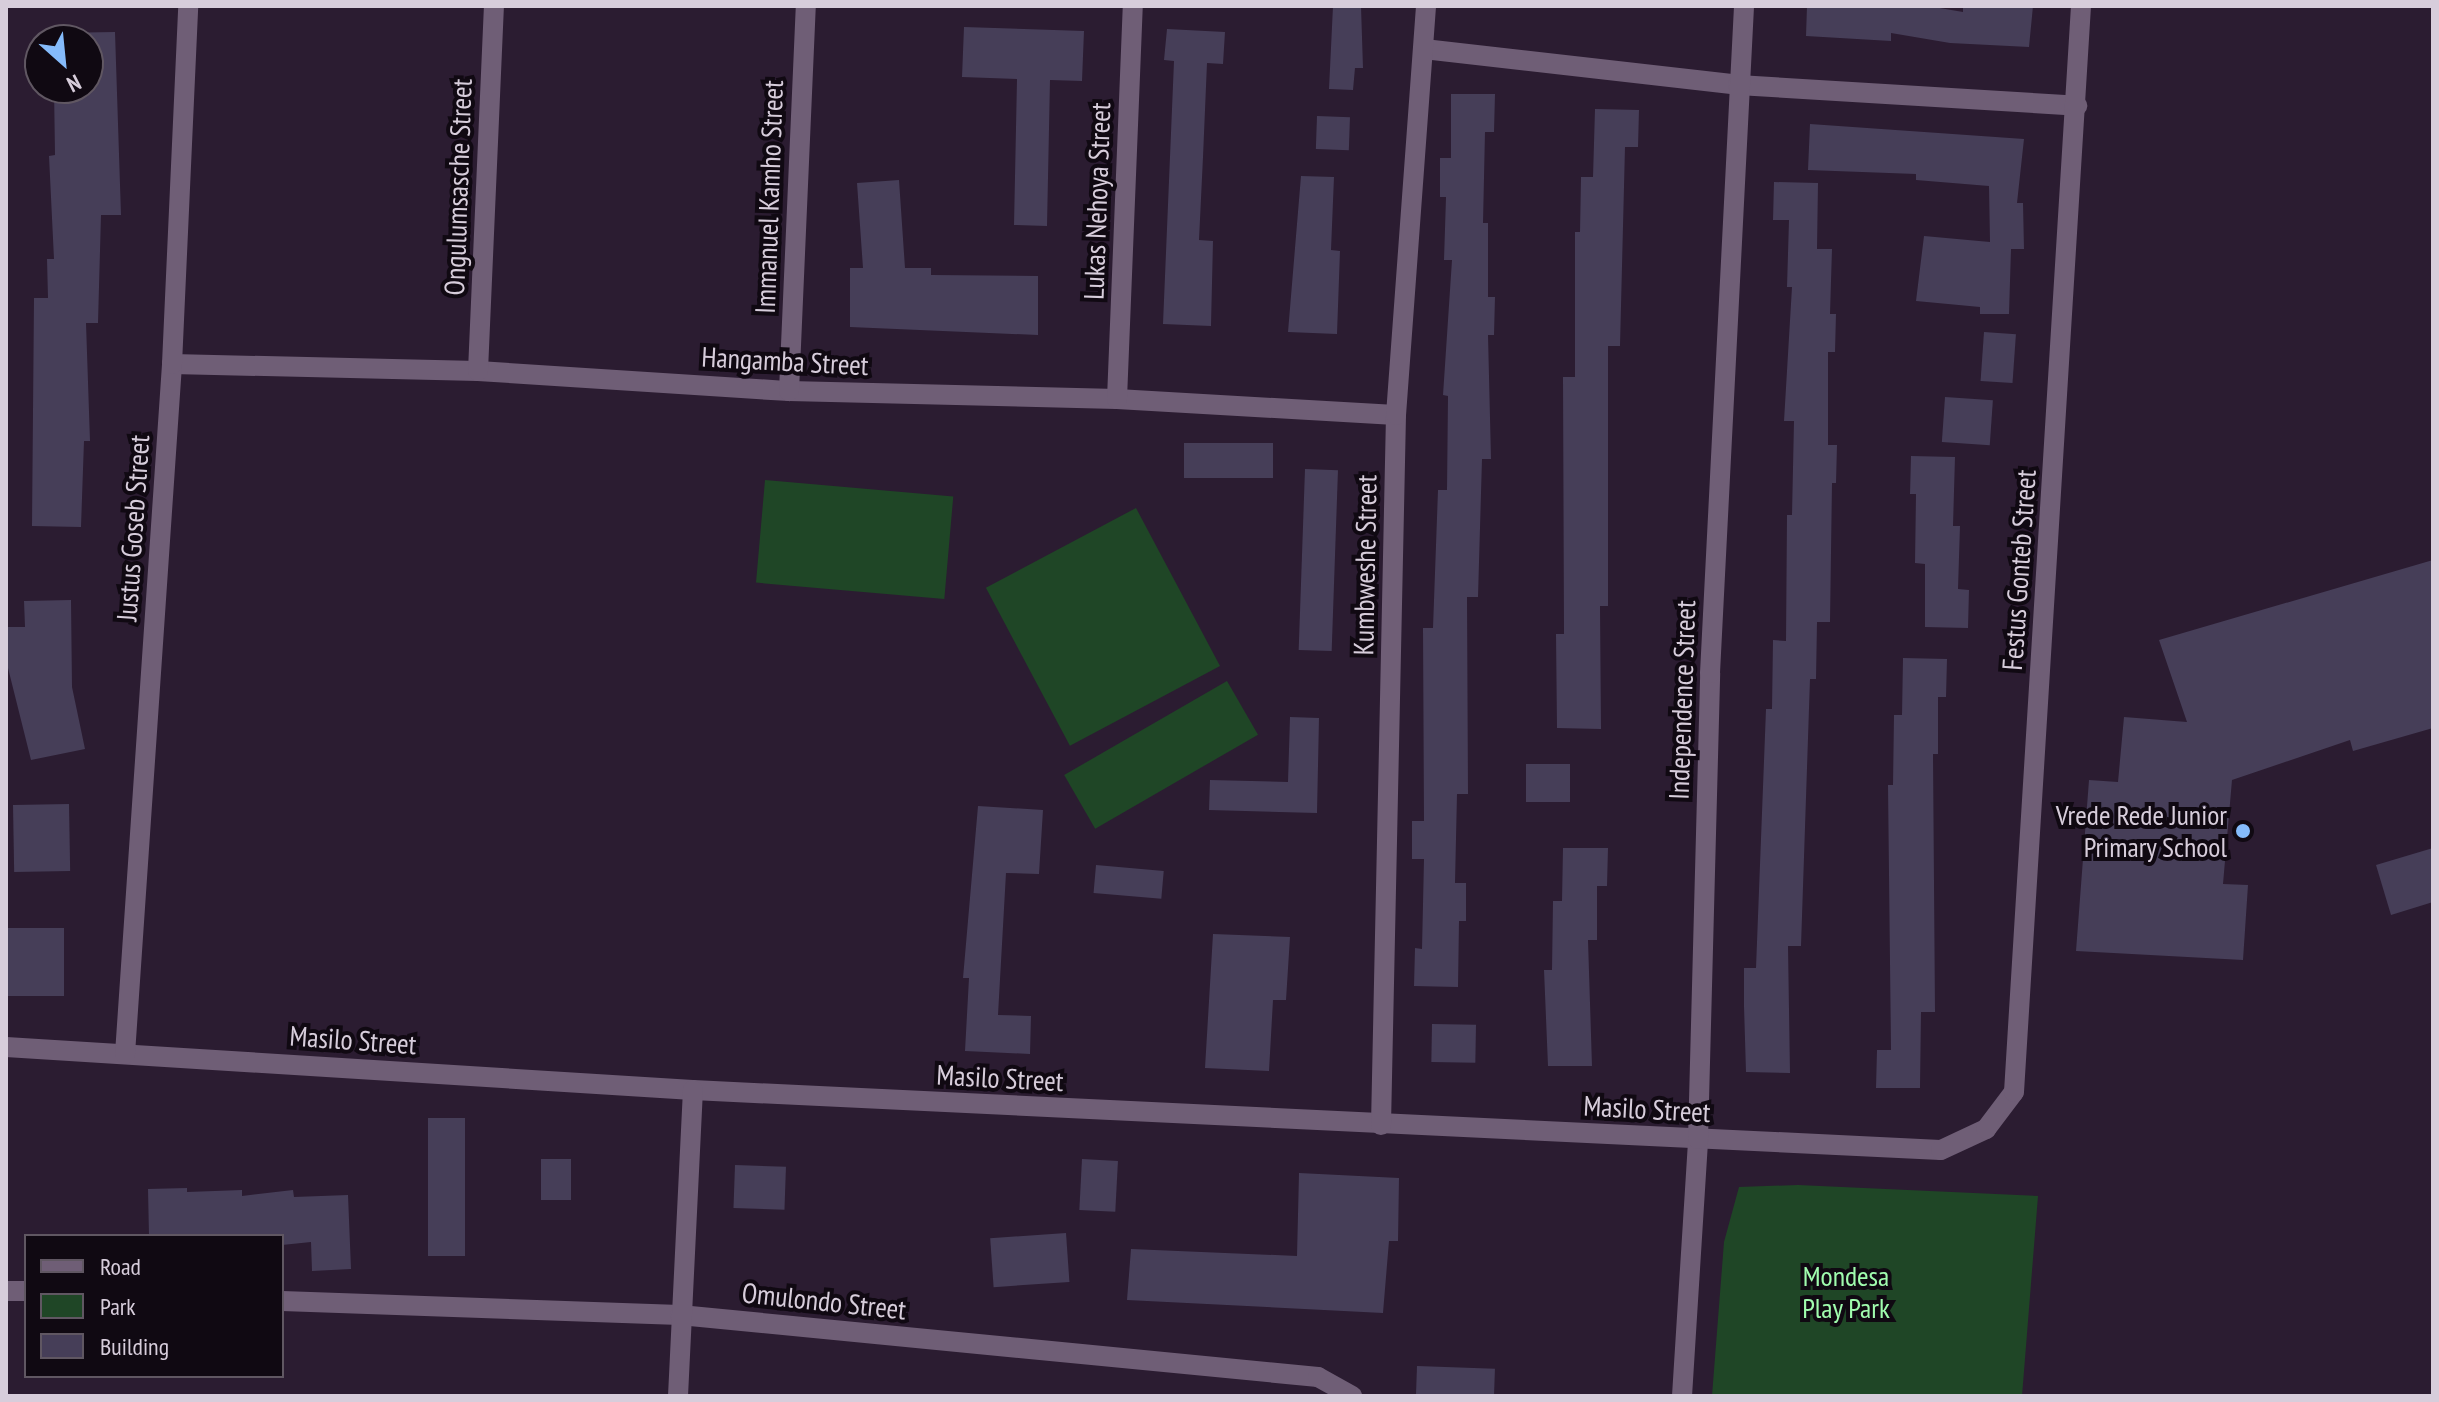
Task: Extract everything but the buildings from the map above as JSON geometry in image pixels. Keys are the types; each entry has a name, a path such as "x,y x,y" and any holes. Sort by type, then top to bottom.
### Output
{"street":[{"name":"Justus Goseb Street","path":"125,1054 172,364 188,6"},
{"name":"Ongulumsasche Street","path":"478,371 494,6"},
{"name":"Immanuel Kamho Street","path":"789,391 806,6"},
{"name":"Lukas Nehoya Street","path":"1117,399 1133,6"},
{"name":"Kumbweshe Street","path":"1381,1125 1396,415 1426,6"},
{"name":"Independence Street","path":"1682,1396 1698,1139 1710,673 1744,6"},
{"name":"Festus Gonteb Street","path":"1986,1129 2014,1092 2081,6"},
{"path":"1424,49 1738,85 2077,106"},
{"name":"Hangamba Street","path":"172,364 478,371 789,391 1117,399 1396,415"},
{"name":"Masilo Street","path":"6,1047 693,1090 1941,1150 1986,1129"},
{"path":"678,1396 693,1090"},
{"name":"Omulondo Street","path":"284,1301 680,1315 1318,1377 1352,1396"}],"green space":[{"path":"765,480 953,496 944,599 756,583"},
{"path":"1136,508 1220,666 1070,746 986,588"},
{"path":"1227,681 1258,735 1095,829 1064,775"},
{"name":"Mondesa Play Park","path":"1798,1185 2038,1196 2022,1396 1712,1396 1724,1242 1739,1187"}],"place":[{"name":"Vrede Rede Junior Primary School","path":"2243,831"}]}
